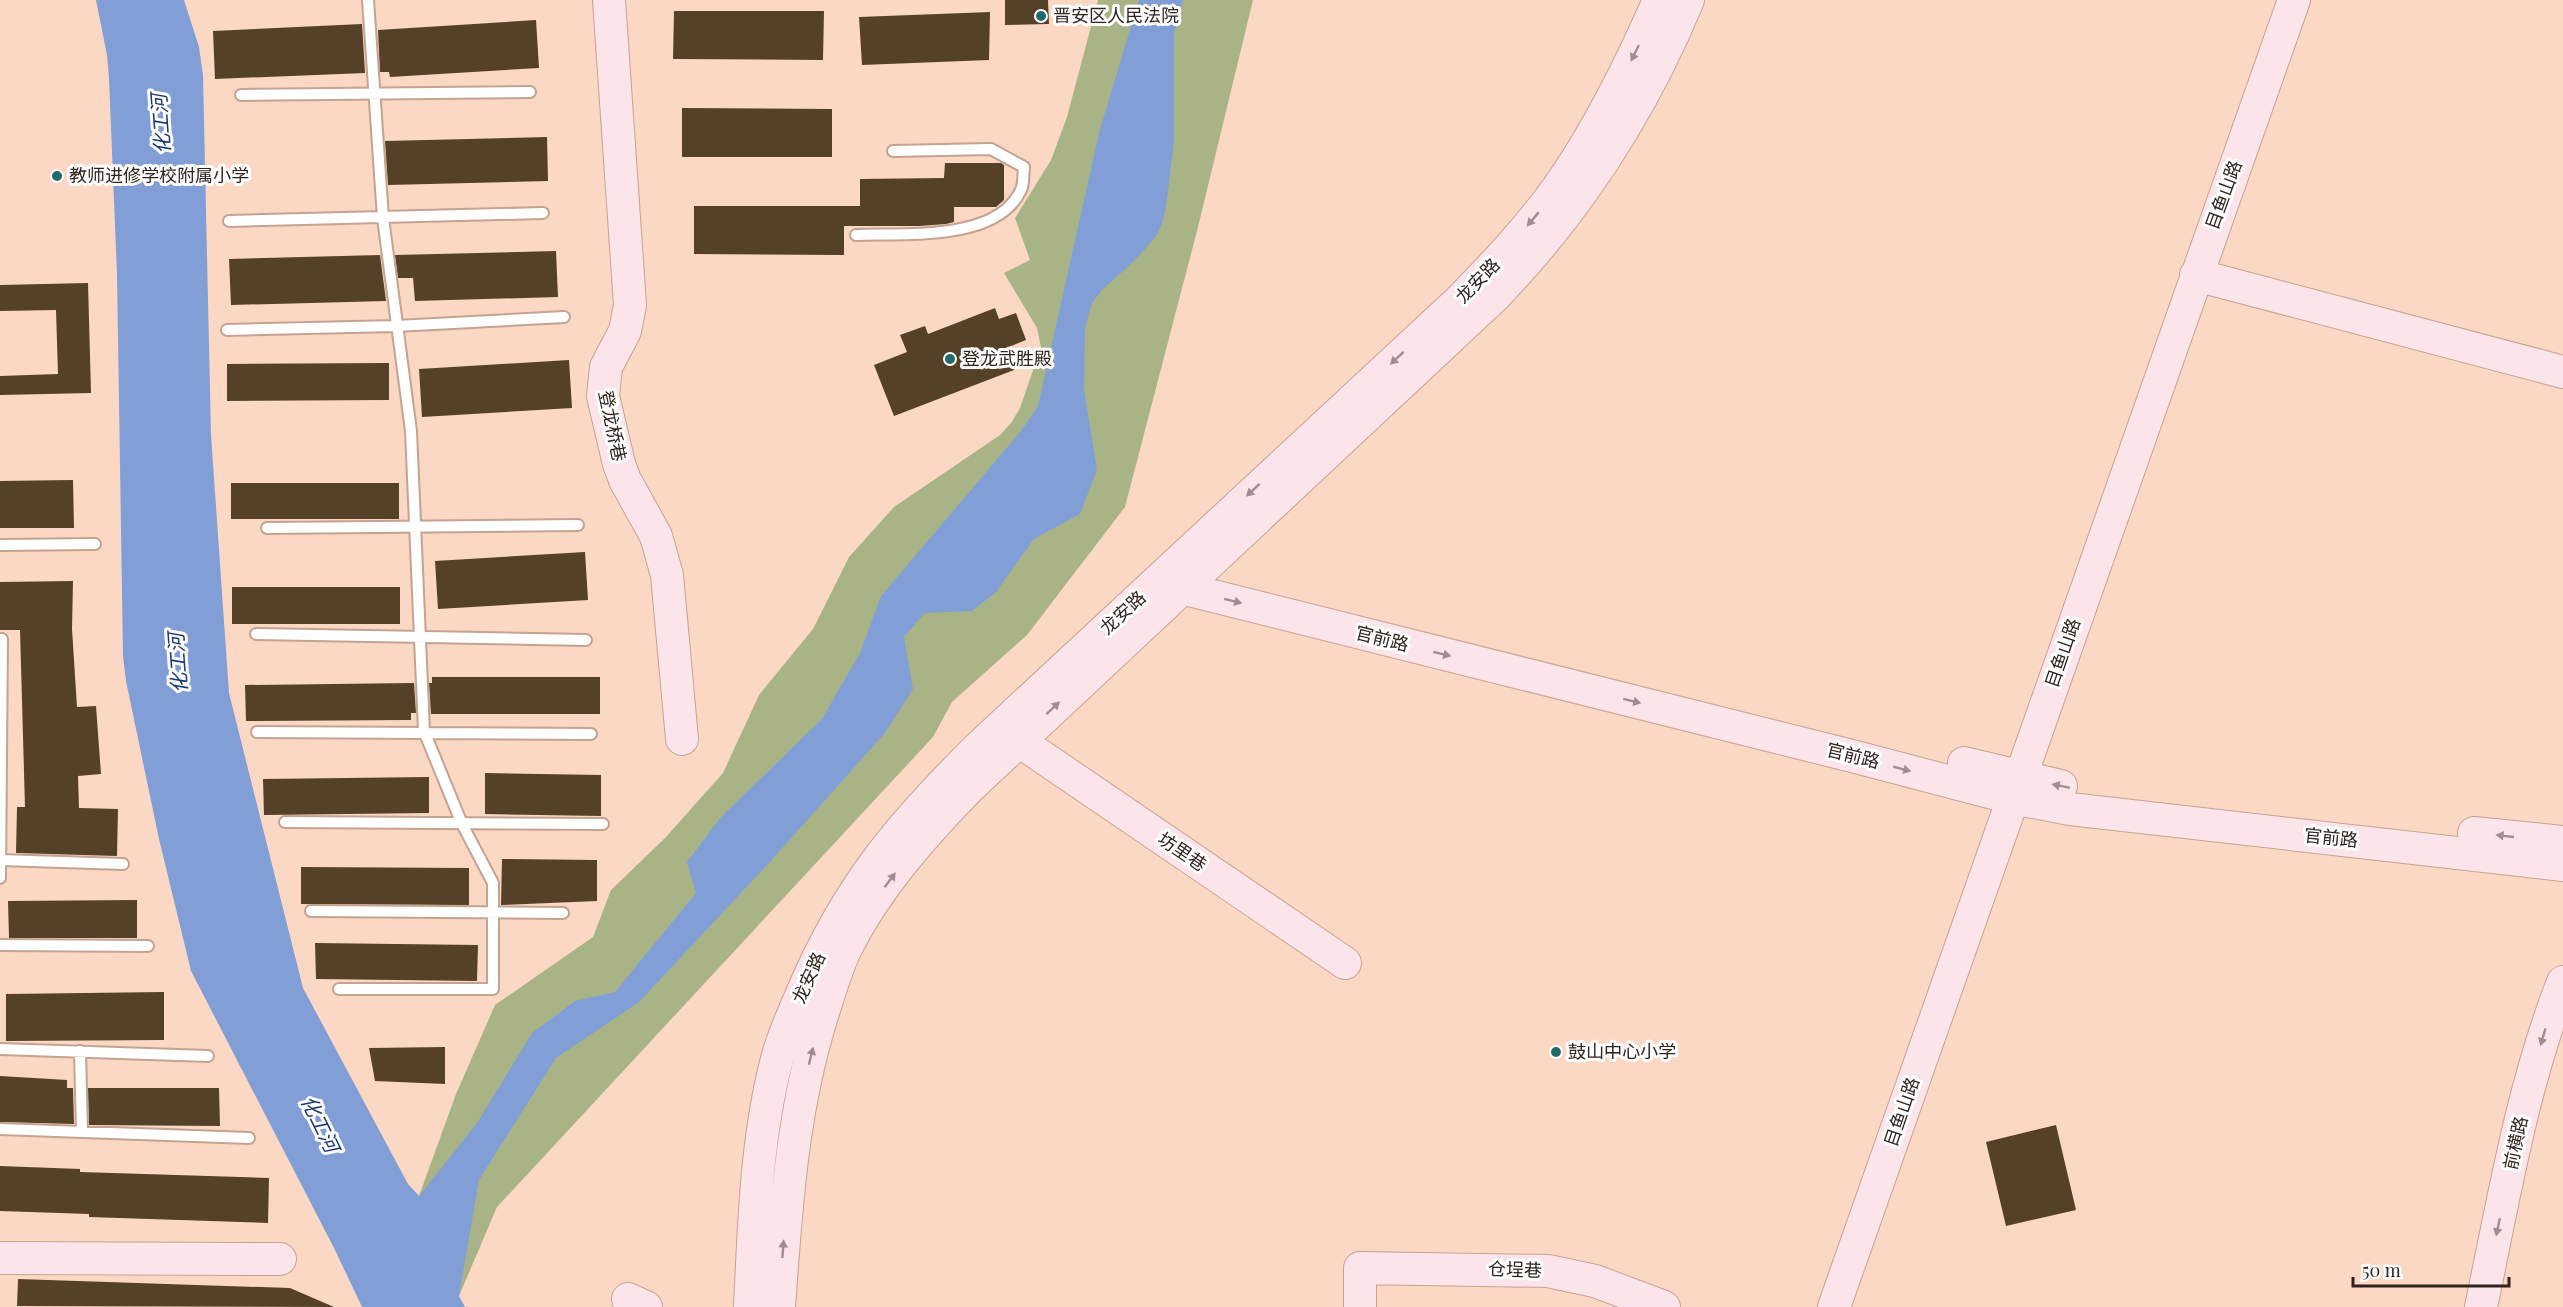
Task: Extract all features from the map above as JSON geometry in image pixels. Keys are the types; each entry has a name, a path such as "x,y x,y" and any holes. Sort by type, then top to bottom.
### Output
{"main road":[{"name":"登龙桥巷","path":"609,0 630,305 625,331 606,368 603,396 619,464 625,480 648,518 663,556 667,575 682,739"},
{"name":"龙安路","path":"779,1307 788,1177 817,1030 846,949 887,883 932,826 1019,741 1178,577 1459,301 1515,241 1564,180 1584,148 1626,72 1659,0"},
{"name":"龙安路","path":"750,1307 762,1141 775,1068 788,1026 822,948 839,915 879,855 924,801 1488,303 1532,258 1581,195 1626,126 1656,70 1688,0"},
{"name":"目鱼山路","path":"1834,1307 2294,0"},
{"path":"2196,275 2563,372"},
{"name":"官前路","path":"1178,577 1829,750 2016,788 2070,809 2563,865"},
{"name":"坊里巷","path":"1019,741 1345,963"},
{"name":"官前路","path":"2016,788 2076,789 2563,842"},
{"name":"前横路","path":"2481,1307 2524,1105 2547,1024 2563,982"},
{"path":"0,1258 280,1259"},
{"name":"仓埕巷","path":"1360,1307 1360,1268 1548,1271 1595,1281 1664,1307"}],"lane":[{"path":"339,989 493,989 493,883 462,824 424,732 411,430 383,218 368,0"},
{"path":"241,95 530,92"},
{"path":"856,235 965,230 1006,211 1022,189 1024,167 990,149 893,152"},
{"path":"230,221 543,213"},
{"path":"227,330 396,326 564,317"},
{"path":"267,528 578,525"},
{"path":"0,545 95,544"},
{"path":"256,634 586,640"},
{"path":"0,639 2,639 0,878"},
{"path":"257,732 591,734"},
{"path":"285,822 603,824"},
{"path":"0,860 123,864"},
{"path":"311,911 563,913"},
{"path":"0,945 148,946"},
{"path":"0,1048 208,1056"},
{"path":"80,1051 82,1132"},
{"path":"0,1129 249,1138"}],"green space":[{"path":"1098,0 1253,0 1198,227 1125,507 1027,635 952,702 933,737 497,1207 459,1296 419,1196 456,1094 495,1005 593,937 611,890 665,838 723,773 759,695 813,629 849,557 894,507 1000,435 1020,408 1041,347 1037,328 1004,273 1030,260 1015,218 1051,160 1067,117"}],"water":[{"name":"化工河","path":"96,0 184,0 199,47 203,75 211,435 229,693 303,988 408,1184 419,1196 477,1123 532,1033 575,1001 615,992 696,893 687,862 721,817 822,719 860,653 881,596 1021,431 1038,406 1100,129 1139,0 1183,0 1174,34 1174,142 1162,224 1155,238 1102,290 1092,303 1085,328 1084,389 1097,470 1080,514 1034,539 996,592 972,611 925,613 904,637 913,689 884,734 768,864 639,1002 556,1058 479,1180 459,1296 465,1307 362,1307 334,1248 191,971 159,839 126,681 123,656 117,274 109,78 107,55"}],"building":[{"name":"晋安区人民法院","path":"1005,0 1048,0 1049,24 1005,25"},
{"path":"674,11 824,11 823,60 673,59"},
{"path":"990,12 989,60 862,65 859,17"},
{"path":"536,20 539,68 390,77 389,72 380,72 378,30"},
{"path":"362,24 365,73 215,79 213,31"},
{"path":"682,108 832,109 832,157 682,157"},
{"path":"547,137 548,181 388,185 385,141"},
{"path":"945,163 1001,163 1004,165 1004,200 996,207 954,207 954,222 946,224 844,226 844,255 694,254 694,206 860,206 860,179 944,178"},
{"path":"556,251 558,297 415,301 413,278 398,278 395,255"},
{"path":"380,255 386,301 231,305 229,259"},
{"path":"88,283 91,393 0,395 0,376 58,374 56,310 0,311 0,285"},
{"name":"登龙武胜殿","path":"995,308 999,319 1016,313 1026,340 1006,348 1014,370 894,416 874,365 907,352 900,335 925,326 928,334"},
{"path":"569,360 572,408 422,417 419,369"},
{"path":"389,363 389,400 227,401 227,364"},
{"path":"73,480 74,528 0,528 0,481"},
{"path":"231,483 399,483 399,519 231,519"},
{"path":"585,552 588,600 438,609 435,561"},
{"path":"73,581 72,629 77,707 96,706 101,774 78,776 79,808 118,809 117,856 16,853 17,807 25,807 20,630 0,630 0,582"},
{"path":"232,587 400,587 400,624 232,624"},
{"path":"432,677 600,677 600,714 431,714 429,683 432,683"},
{"path":"414,683 416,713 411,713 411,720 246,721 245,685"},
{"path":"485,773 601,775 601,816 485,814"},
{"path":"429,777 429,813 264,815 263,779"},
{"path":"502,859 597,860 597,901 501,905"},
{"path":"301,867 469,868 469,905 301,904"},
{"path":"137,900 137,938 9,938 8,901"},
{"path":"315,943 478,945 477,981 316,979"},
{"path":"164,992 164,1040 6,1041 6,994"},
{"path":"445,1047 445,1084 375,1081 369,1048"},
{"path":"0,1076 67,1080 67,1088 73,1088 74,1124 0,1122"},
{"path":"88,1088 219,1088 220,1126 89,1125"},
{"path":"2056,1125 2076,1210 2006,1226 1986,1142"},
{"path":"0,1166 80,1169 80,1172 269,1178 268,1223 89,1217 89,1214 0,1211"},
{"path":"18,1279 290,1288 334,1307 17,1306"}],"place":[{"name":"晋安区人民法院","path":"1041,16"},
{"name":"教师进修学校附属小学","path":"57,176"},
{"name":"登龙武胜殿","path":"950,359"},
{"name":"鼓山中心小学","path":"1556,1052"}]}
